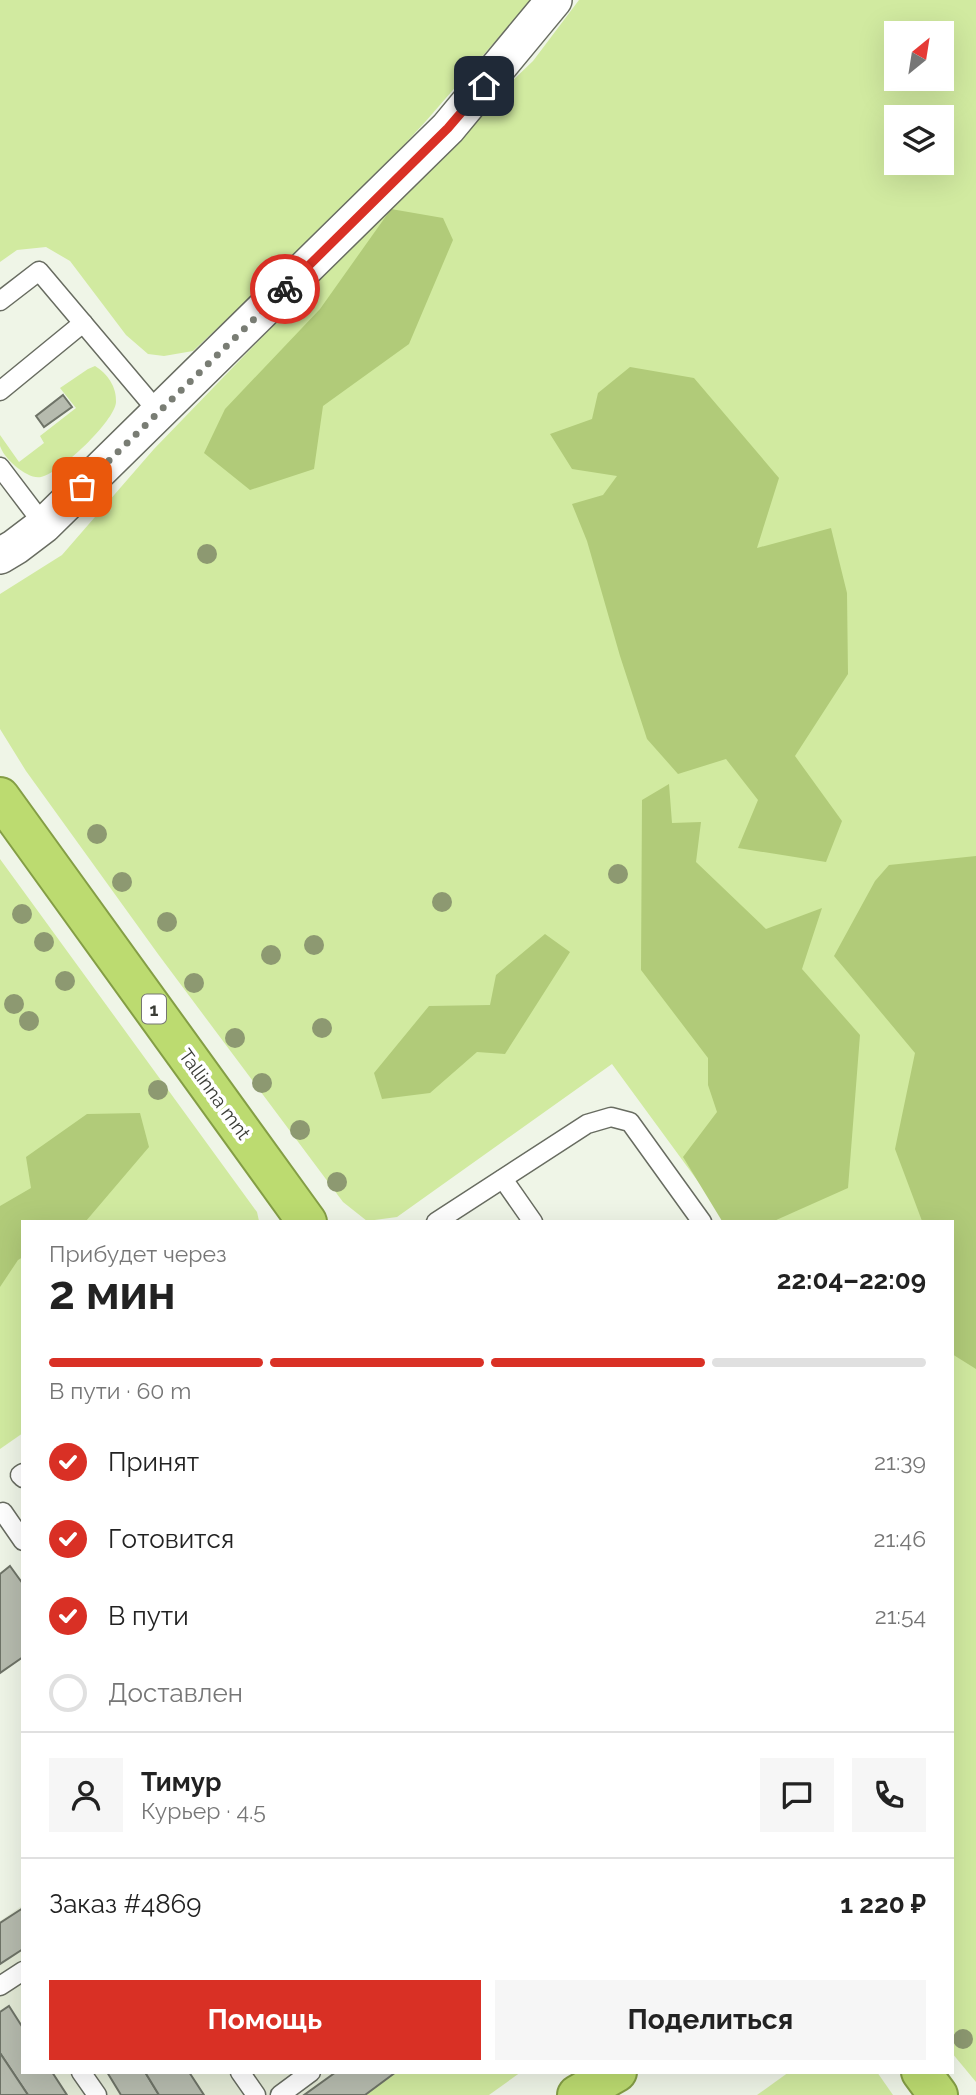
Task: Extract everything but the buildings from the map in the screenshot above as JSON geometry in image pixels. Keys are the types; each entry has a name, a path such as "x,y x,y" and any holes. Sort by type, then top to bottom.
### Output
{"highway":[{"name":"Tallinna mnt","path":"0,797 306,1220"},
{"path":"586,2086 613,2074"},
{"path":"922,2074 938,2095"}],"street":[{"path":"5,559 159,413 448,128 554,0"}],"lane":[{"path":"0,301 38,271 159,413"},
{"path":"0,391 83,323"},
{"path":"0,467 44,524"},
{"path":"439,1220 587,1124 611,1117 630,1122 701,1220"},
{"path":"503,1180 532,1220"},
{"path":"0,1514 3,1512 21,1538"},
{"path":"0,1986 20,1977"},
{"path":"82,2074 97,2095"},
{"path":"241,2074 256,2095"},
{"path":"280,2095 308,2074"}],"shaded area":[{"path":"21,1906 21,2074 393,2074 365,2095 0,2095 0,1921"}],"green space":[{"path":"0,0 531,0 346,208 193,351 164,356 148,354 126,335 70,261 46,247 17,250 0,262"},
{"path":"579,0 976,0 976,2082 954,2055 954,1220 726,1220 612,1064 397,1217 366,1220 343,1202 158,954 26,771 0,729 0,594 62,555 154,449 486,106 533,61"},
{"path":"391,209 443,218 453,240 409,344 323,406 314,469 250,490 204,453 225,409 320,309"},
{"path":"95,366 107,377 115,391 116,402 107,421 73,457 50,473 36,477 17,468 2,451 0,435 19,462 44,443 40,436 76,408 60,388"},
{"path":"630,367 694,378 779,478 757,548 831,528 847,593 848,674 795,756 842,821 826,862 738,848 758,800 726,759 678,774 647,739 587,541 572,504 603,495 617,476 572,469 550,434 592,419 598,393"},
{"path":"669,784 672,823 701,822 696,862 766,929 822,908 802,969 860,1035 848,1188 776,1220 721,1220 683,1157 717,1112 708,1085 708,1058 641,970 642,800"},
{"path":"976,856 976,1369 954,1355 954,1220 922,1220 895,1149 915,1053 834,956 875,881 889,865"},
{"path":"0,859 257,1212 259,1220 21,1220 21,1434 0,1449"},
{"path":"545,934 570,952 505,1054 477,1052 430,1093 382,1099 374,1073 429,1006 490,1005 496,975"},
{"path":"140,1113 149,1147 87,1220 21,1220 21,1258 0,1287 0,1206 31,1188 26,1157 87,1114"},
{"path":"393,2074 518,2074 489,2095 365,2095"},
{"path":"786,2074 878,2074 893,2095 757,2095"}],"way so far":[{"path":"82,487 285,289"}],"route":[{"path":"285,289 448,128 484,86"}]}
